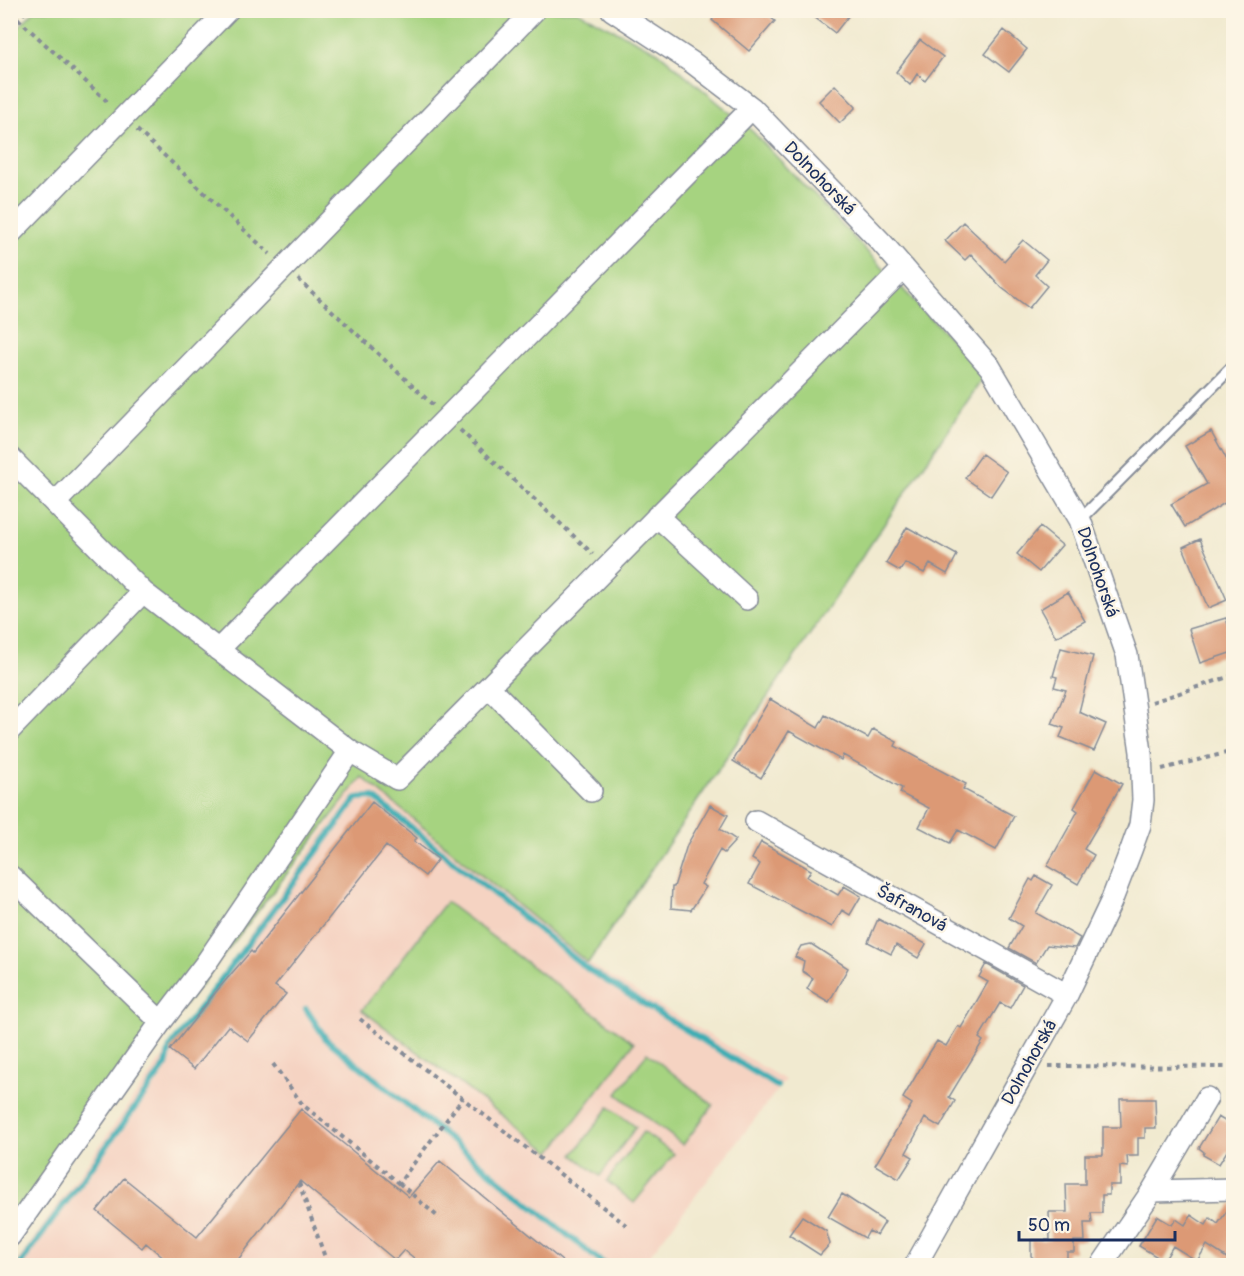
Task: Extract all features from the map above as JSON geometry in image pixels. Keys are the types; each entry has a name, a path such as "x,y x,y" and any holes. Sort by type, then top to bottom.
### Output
{"street":[{"path":"10,234 228,10"},
{"path":"55,503 535,10"},
{"name":"Dolnohorská","path":"612,10 693,63 752,108 904,268 990,367 1080,520 1127,655 1143,774 1140,825 1111,902 1067,995 915,1266"},
{"path":"218,650 752,108"},
{"path":"10,458 143,592 350,751 397,779 904,268"},
{"path":"657,516 747,599"},
{"path":"10,730 143,592"},
{"path":"489,687 591,791"},
{"path":"10,1236 161,1022 206,963 350,751"},
{"name":"Šafranová","path":"756,821 1067,995"},
{"path":"10,876 161,1022"},
{"path":"1101,1266 1152,1191 1207,1098"},
{"path":"1152,1191 1233,1189"}],"lane":[{"path":"1080,520 1233,365"}],"path":[{"path":"10,27 27,10"},
{"path":"18,19 608,567"},
{"path":"1134,706 1233,675"},
{"path":"1158,770 1233,751"},
{"path":"360,1019 626,1225"},
{"path":"273,1064 303,1105 438,1217"},
{"path":"1028,1065 1233,1067"},
{"path":"399,1183 463,1098"},
{"path":"299,1183 328,1266"}],"shaded area":[{"path":"362,777 588,963 785,1080 649,1256 658,1264 14,1266"}],"green space":[{"path":"35,10 577,11 658,52 753,132 985,375 588,963 362,777 11,1229 10,36"},
{"path":"446,902 634,1043 551,1152 362,1010"},
{"path":"647,1053 713,1105 683,1145 617,1094"},
{"path":"609,1107 636,1127 600,1176 573,1155"},
{"path":"643,1132 674,1154 634,1203 607,1181"}],"building":[{"path":"719,10 761,10 775,21 749,51 712,20"},
{"path":"805,10 853,10 835,33"},
{"path":"1004,30 1027,49 1009,72 985,54"},
{"path":"920,40 943,57 925,81 917,74 910,85 896,72"},
{"path":"835,85 856,107 840,123 819,101"},
{"path":"963,222 1004,261 1023,240 1047,260 1035,275 1047,286 1029,308 1002,288 971,254 965,260 945,241"},
{"path":"1211,431 1233,471 1233,498 1185,527 1171,504 1207,484 1185,446"},
{"path":"982,454 1007,472 991,496 965,478"},
{"path":"907,527 957,555 947,574 930,564 924,573 905,563 900,571 886,563"},
{"path":"1040,527 1062,545 1039,572 1017,554"},
{"path":"1200,539 1227,600 1208,608 1183,547"},
{"path":"1068,592 1085,621 1056,637 1040,609"},
{"path":"1226,618 1233,642 1233,652 1200,663 1189,629"},
{"path":"1061,648 1093,656 1079,712 1106,724 1094,751 1060,737 1064,728 1052,724 1066,690 1054,687 1057,677 1053,676"},
{"path":"770,699 818,728 825,715 868,738 873,729 897,742 895,746 966,784 963,789 1014,816 996,850 958,830 950,843 919,827 929,808 900,793 902,788 843,755 841,760 789,731 761,778 733,761"},
{"path":"1096,769 1122,784 1084,849 1094,855 1078,884 1047,866 1078,811 1074,808"},
{"path":"372,802 417,838 414,841 438,859 425,876 386,846 275,986 286,994 248,1041 228,1026 194,1069 170,1050 219,988 251,951 253,953"},
{"path":"710,805 728,815 720,829 736,840 724,853 720,850 701,884 706,887 691,910 671,908 672,887 674,887 687,845"},
{"path":"761,842 811,870 807,877 838,895 844,886 861,896 850,915 842,910 832,927 749,884 760,864 752,859"},
{"path":"1036,876 1052,885 1036,913 1080,938 1075,948 1047,945 1036,963 1009,948 1022,926 1009,918 1030,879 1033,881"},
{"path":"878,919 926,944 918,958 896,945 891,954 868,942"},
{"path":"811,944 848,968 829,1002 807,989 813,978 802,971 804,961 795,957 801,946"},
{"path":"986,964 1023,985 1010,1008 1000,1003 979,1038 983,1041 949,1097 955,1101 940,1127 925,1118 906,1153 913,1157 899,1179 875,1165 912,1104 903,1098 928,1055 937,1041 946,1046 958,1026 961,1028 988,982 979,977"},
{"path":"1120,1099 1155,1099 1156,1128 1145,1128 1145,1138 1138,1138 1138,1156 1127,1156 1128,1167 1120,1166 1120,1185 1109,1185 1109,1195 1102,1195 1102,1213 1091,1213 1092,1223 1084,1223 1085,1241 1074,1241 1074,1252 1067,1252 1067,1266 1043,1266 1031,1256 1031,1240 1050,1240 1049,1212 1067,1212 1066,1184 1085,1184 1085,1155 1103,1155 1103,1127 1121,1127"},
{"path":"301,1109 409,1197 440,1161 568,1266 424,1266 404,1250 395,1260 300,1181 233,1266 173,1266 146,1243 142,1248 97,1211 124,1178 197,1237"},
{"path":"1218,1117 1233,1126 1233,1155 1227,1151 1219,1164 1203,1155 1204,1152 1199,1148"},
{"path":"842,1194 885,1222 877,1235 869,1231 865,1238 828,1217"},
{"path":"1233,1202 1233,1262 1207,1245 1197,1261 1173,1246 1164,1261 1139,1246 1157,1216 1172,1225 1176,1219 1185,1225 1191,1215 1206,1225 1210,1218 1218,1224"},
{"path":"802,1216 826,1231 830,1244 820,1255 789,1235"}],"waterway":[{"path":"19,1266 166,1065 170,1048 357,798 373,797 589,970 777,1086"},
{"path":"306,1009 326,1039 606,1266"}]}
